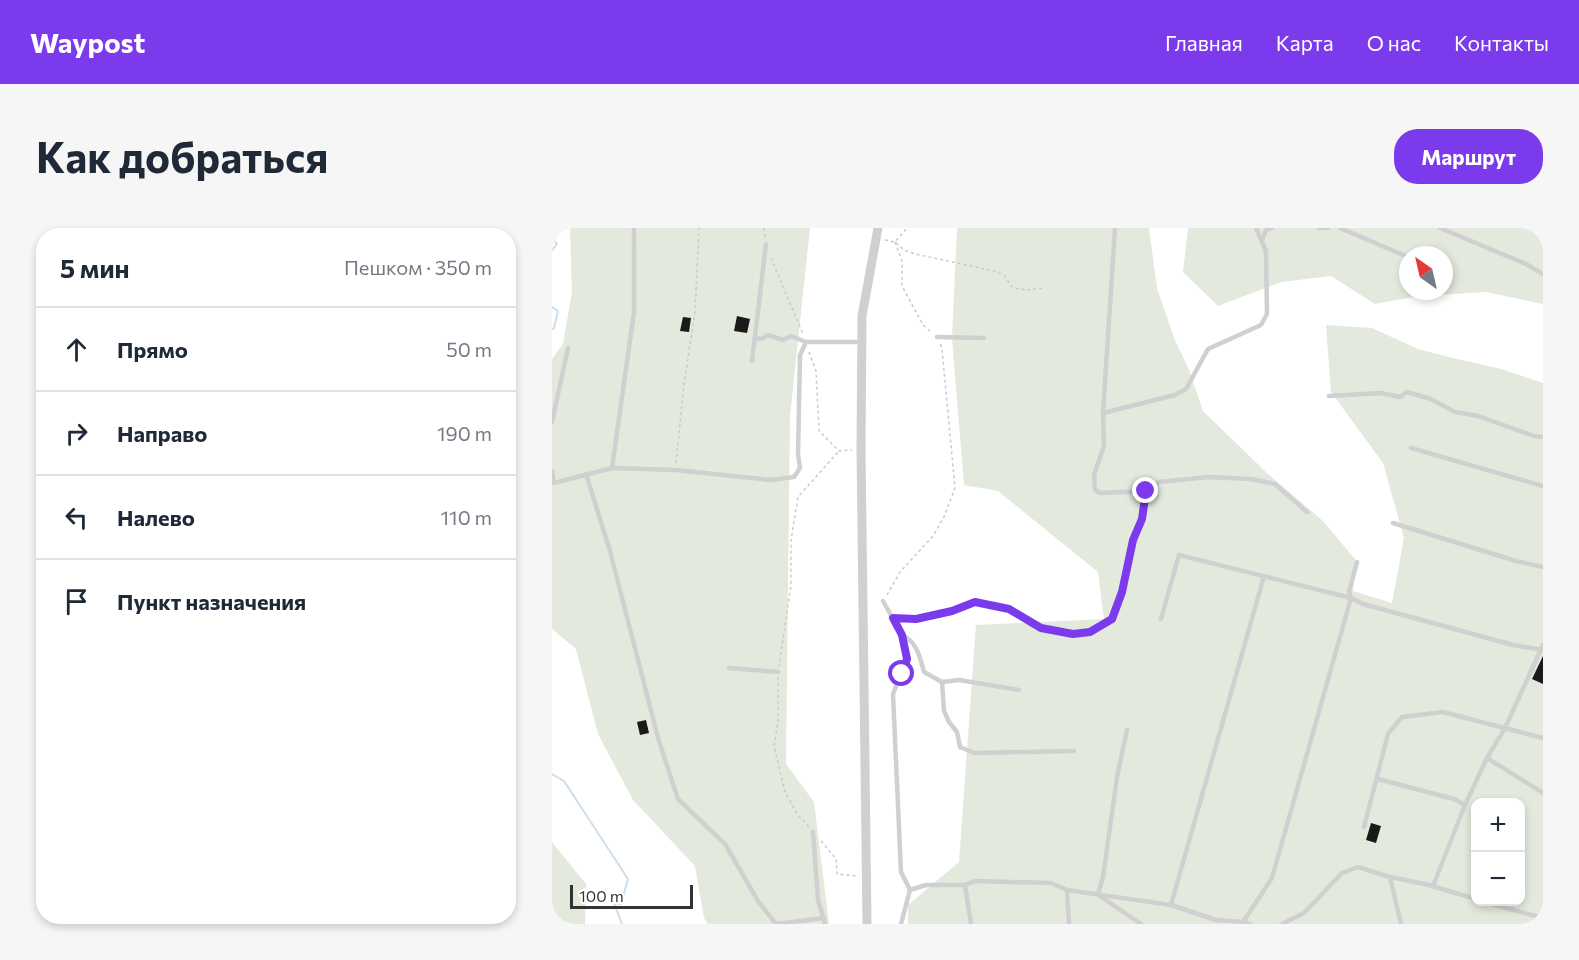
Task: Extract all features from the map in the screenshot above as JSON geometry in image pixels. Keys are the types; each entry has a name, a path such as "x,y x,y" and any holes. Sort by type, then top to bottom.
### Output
{"street":[{"path":"867,924 861,450 862,316 878,228"}],"lane":[{"path":"612,468 634,312 634,228"},
{"path":"1115,228 1103,413 1104,446 1094,475 1095,490 1100,493 1146,491 1159,482 1208,477 1251,478 1275,484 1307,512"},
{"path":"1103,413 1175,395 1185,389 1208,349 1261,325 1268,315 1266,251 1256,228"},
{"path":"1262,240 1266,230 1272,228"},
{"path":"1319,228 1328,228"},
{"path":"1340,228 1399,253"},
{"path":"1440,228 1526,264 1543,274"},
{"path":"753,361 766,243"},
{"path":"756,338 762,339 768,335 783,340 791,336 806,342 862,342"},
{"path":"937,337 984,338"},
{"path":"552,471 553,485 612,468 676,470 770,480 794,477 800,468 798,454 800,355 806,342"},
{"path":"552,422 568,348"},
{"path":"1329,396 1381,393 1400,397 1407,392 1431,399 1455,412 1478,416 1534,436 1543,436"},
{"path":"1411,448 1543,486"},
{"path":"586,474 610,551 657,738 678,799 725,844 758,902 776,924 824,918"},
{"path":"893,618 916,619 952,611 975,602 1009,609 1041,628 1073,634 1090,632 1112,619 1122,592 1133,540 1142,519 1146,491"},
{"path":"1393,524 1543,567"},
{"path":"1161,619 1179,555 1351,598 1363,604 1513,645 1542,649 1465,805 1433,886"},
{"path":"1243,922 1272,878 1351,598 1349,592 1357,562"},
{"path":"1171,904 1264,576"},
{"path":"883,601 902,635 907,659 893,694 901,872 910,890 901,924"},
{"path":"902,635 910,639 919,654 924,672 942,682 959,680 1019,690"},
{"path":"729,668 778,672"},
{"path":"942,682 944,711 957,732 960,747 974,753 1074,751"},
{"path":"1364,827 1388,734 1402,717 1443,712 1543,738"},
{"path":"1098,894 1127,730"},
{"path":"1487,758 1543,793"},
{"path":"1377,779 1465,805"},
{"path":"813,832 818,900 825,924"},
{"path":"1282,924 1304,913 1342,873 1358,867 1471,897"},
{"path":"1390,877 1401,924"},
{"path":"910,890 926,885 965,885 975,881 1051,883 1067,890 1171,904 1216,920 1250,924"},
{"path":"965,885 971,924"},
{"path":"1067,890 1069,924"},
{"path":"1098,894 1141,924"},
{"path":"1499,906 1543,918"}],"path":[{"path":"676,470 678,430 695,312 699,228"},
{"path":"895,242 907,228"},
{"path":"876,238 895,242 904,250 915,254 994,271 1004,276 1013,288 1027,290 1043,288"},
{"path":"883,601 900,572 933,536 956,488 942,349 937,337 923,325 902,286 902,261 895,242"},
{"path":"861,450 839,451 798,497 791,540 791,585 778,672 778,722 774,746 785,792 798,815 836,859 837,874 866,877"}],"shaded area":[{"path":"570,228 810,228 790,416 786,764 814,802 829,924 708,924 704,918 695,866 633,800 598,734 576,649 552,629 552,359 563,344 572,292"},
{"path":"957,228 1149,228 1157,288 1203,411 1268,474 1323,521 1355,559 1353,591 1392,603 1404,538 1383,463 1331,392 1326,325 1372,328 1418,349 1501,369 1543,383 1543,924 908,924 908,905 959,862 976,625 1104,619 1098,572 998,491 964,485 952,338"},
{"path":"1188,228 1543,228 1543,304 1486,292 1453,294 1453,246 1399,246 1399,300 1375,304 1331,276 1281,282 1218,306 1183,272"},
{"path":"552,842 586,884 585,924 552,924"}],"building":[{"path":"737,316 750,319 747,333 734,331"},
{"path":"683,317 691,318 689,332 680,331"},
{"path":"1543,656 1543,684 1532,679"},
{"path":"646,720 649,733 640,735 637,722"},
{"path":"1371,823 1381,826 1376,843 1366,840"}],"waterway":[{"path":"552,238 557,244 552,250"},
{"path":"552,307 558,311 552,329"},
{"path":"552,774 564,781 628,879 621,904 614,903 622,924"}],"route":[{"path":"902,674 907,659 902,635 893,618 916,619 952,611 975,602 1009,609 1041,628 1073,634 1090,632 1112,619 1122,592 1133,540 1142,519 1146,491"}]}
